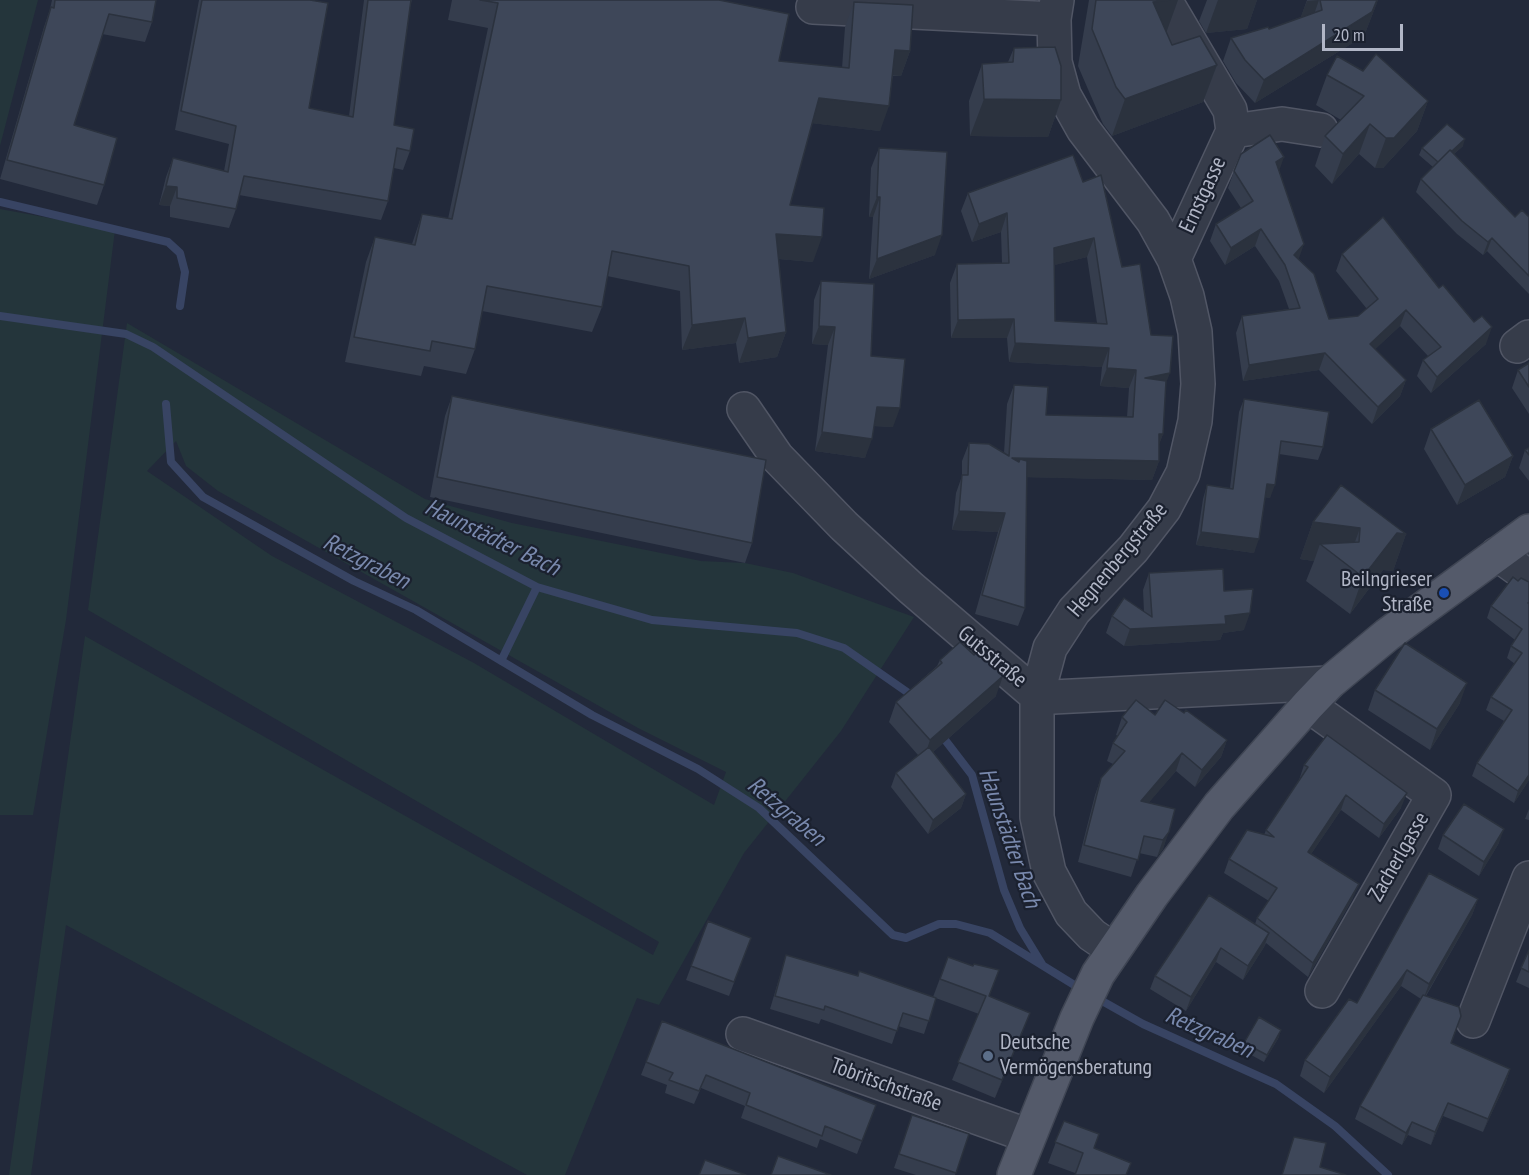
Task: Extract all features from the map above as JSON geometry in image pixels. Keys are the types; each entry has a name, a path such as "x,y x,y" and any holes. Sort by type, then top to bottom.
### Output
{"main road":[{"path":"1014,1175 1077,1018 1106,962 1152,895 1219,806 1318,694 1387,635 1529,531"}],"street":[{"name":"Ernstgasse","path":"1165,0 1230,110 1233,131 1174,259"},
{"path":"813,7 1056,9"},
{"name":"Hegnenbergstraße","path":"1056,9 1055,62 1064,95 1083,129 1153,221 1174,259 1187,296 1195,333 1197,374 1194,433 1183,473 1164,508 1133,549 1074,611 1050,648 1038,696 1037,817 1048,872 1071,913 1092,935 1106,962"},
{"name":"Ernstgasse","path":"1233,131 1282,124 1321,130"},
{"name":"Gutsstraße","path":"744,409 777,456 844,526 911,588 1038,696 1318,694"},
{"path":"1497,554 1529,577"},
{"name":"Zacherlgasse","path":"1318,694 1434,795 1322,991"},
{"path":"1473,1021 1529,878"},
{"name":"Tobritschstraße","path":"743,1034 1029,1136"}],"shaded area":[{"path":"0,0 38,0 0,146"},
{"path":"0,209 115,230 66,620 33,815 0,815"},
{"path":"127,323 425,499 512,523 701,561 745,563 793,573 914,617 841,731 744,853 659,1005 637,998 565,1175 527,1175 66,925 31,1175 9,1175 85,636 653,955 659,942 88,610","holes":["176,441 186,466 218,491 638,728 726,772 714,805 474,663 272,556 147,471"]}],"building":[{"path":"55,0 156,0 152,22 109,14 74,125 117,138 104,185 7,160 51,7 54,8"},
{"path":"202,0 310,0 328,3 309,108 353,117 368,0 411,0 394,125 414,129 410,151 397,148 388,201 244,176 236,209 177,198 177,187 166,186 173,158 228,172 236,126 181,111"},
{"path":"480,0 719,0 789,14 779,61 849,68 854,2 913,5 910,51 895,50 889,106 819,98 790,205 824,208 822,237 776,234 786,332 748,338 745,318 692,325 689,266 612,251 602,307 487,286 475,349 432,341 430,351 354,337 375,237 415,245 422,214 452,219 498,3"},
{"path":"1096,0 1170,0 1153,2 1172,45 1200,36 1217,65 1125,99 1116,87 1092,29"},
{"path":"1320,0 1377,0 1372,12 1264,80 1245,60 1231,38 1268,27 1269,29 1322,10"},
{"path":"1055,47 1061,66 1061,100 984,99 982,64 1013,62 1014,48"},
{"path":"1376,54 1428,101 1394,138 1386,138 1370,124 1343,154 1325,136 1364,96 1327,75 1337,56 1363,71"},
{"path":"1447,124 1465,139 1438,162 1422,148"},
{"path":"1270,135 1284,157 1276,162 1304,244 1294,255 1314,274 1329,319 1358,316 1378,299 1342,254 1383,217 1439,288 1443,285 1474,322 1482,316 1492,327 1437,377 1423,360 1441,347 1406,310 1370,344 1406,380 1378,407 1325,353 1249,365 1242,316 1300,308 1285,265 1261,229 1231,248 1216,224 1253,201 1234,171 1241,154"},
{"path":"879,148 947,152 942,235 877,259 880,197 877,197"},
{"path":"1450,150 1515,217 1522,210 1529,217 1529,276 1492,238 1488,242 1462,221 1421,179"},
{"path":"1073,155 1083,182 1101,175 1122,267 1140,264 1151,335 1173,336 1170,373 1145,378 1166,381 1163,434 1159,434 1159,461 1012,458 1019,462 1020,459 1027,461 1025,608 982,595 1005,513 959,511 962,475 968,475 969,443 989,444 1009,456 1014,385 1048,387 1046,415 1133,417 1136,370 1107,368 1109,348 1015,343 1014,319 958,320 957,264 1009,263 1007,213 979,224 968,193","holes":["1094,238 1107,324 1055,321 1054,248"]},
{"path":"821,281 874,284 871,356 905,359 900,408 877,407 872,439 822,432 835,327 819,326"},
{"path":"1529,363 1529,387 1518,370"},
{"path":"452,396 766,460 752,543 437,477"},
{"path":"1244,399 1329,412 1323,447 1281,441 1275,485 1267,484 1259,539 1201,532 1207,485 1233,489"},
{"path":"1479,400 1513,456 1465,485 1431,429"},
{"path":"1341,485 1406,534 1397,533 1363,577 1320,544 1359,542 1360,528 1313,522"},
{"path":"1223,569 1224,591 1253,589 1250,613 1225,616 1226,624 1130,629 1112,616 1124,598 1152,617 1149,573"},
{"path":"1513,577 1518,581 1521,578 1529,582 1529,775 1518,791 1477,763 1512,710 1491,697 1522,653 1511,646 1522,629 1491,606"},
{"path":"960,642 974,655 980,650 1003,676 930,740 896,702 942,663 940,660"},
{"path":"1405,643 1467,683 1437,729 1375,690"},
{"path":"1136,700 1155,715 1165,700 1184,713 1186,710 1227,740 1202,770 1182,753 1141,801 1175,809 1169,832 1163,840 1144,836 1138,860 1084,845 1101,778 1125,751 1113,743 1127,722 1122,717"},
{"path":"1327,735 1407,793 1384,824 1346,795 1308,852 1359,884 1313,963 1257,918 1277,888 1229,859 1247,830 1274,837 1266,830 1308,767 1304,765"},
{"path":"929,747 966,794 933,820 896,773"},
{"path":"1464,804 1504,829 1484,862 1443,835"},
{"path":"1429,873 1478,899 1429,984 1407,970 1330,1077 1305,1060 1349,999 1357,1003"},
{"path":"1209,895 1269,933 1248,966 1221,948 1191,997 1155,976"},
{"path":"708,921 751,938 734,982 691,966"},
{"path":"1529,950 1529,972 1521,968"},
{"path":"786,955 858,976 859,971 936,998 929,1021 903,1013 897,1031 825,1006 824,1010 775,996"},
{"path":"948,957 973,966 974,964 999,970 989,996 1030,1013 1002,1080 958,1062 986,996 940,979"},
{"path":"1423,995 1459,1007 1461,1016 1451,1043 1510,1069 1488,1119 1448,1103 1435,1132 1412,1122 1406,1133 1360,1106"},
{"path":"1259,1017 1281,1030 1267,1055 1244,1043"},
{"path":"662,1021 876,1105 862,1141 825,1126 822,1136 746,1105 750,1093 706,1075 699,1091 669,1080 673,1073 646,1062"},
{"path":"912,1115 969,1134 956,1173 899,1154"},
{"path":"1064,1121 1099,1134 1094,1148 1131,1163 1126,1175 1075,1175 1083,1153 1055,1142"},
{"path":"1294,1137 1326,1143 1320,1167 1346,1175 1282,1175"},
{"path":"778,1156 831,1175 771,1175"},
{"path":"705,1160 746,1175 699,1175"}],"waterway":[{"name":"Retzgraben","path":"0,202 168,242 180,253 185,272 180,306"},
{"name":"Haunstädter Bach","path":"0,316 126,334 153,347 406,518 537,587 652,620 797,633 844,648 907,692 914,701"},
{"name":"Retzgraben","path":"166,404 171,462 203,497 354,581 416,610 592,715 698,769 759,808 893,935 906,938 939,924 956,924 990,933 1084,991"},
{"path":"501,661 537,587"},
{"name":"Haunstädter Bach","path":"939,732 972,775 1004,890 1020,928 1042,964"},
{"name":"Retzgraben","path":"1095,997 1143,1024 1276,1084 1335,1126 1388,1175"}],"place":[{"name":"Beilngrieser Straße","path":"1444,593"},
{"name":"Deutsche Vermögensberatung","path":"988,1056"}]}
